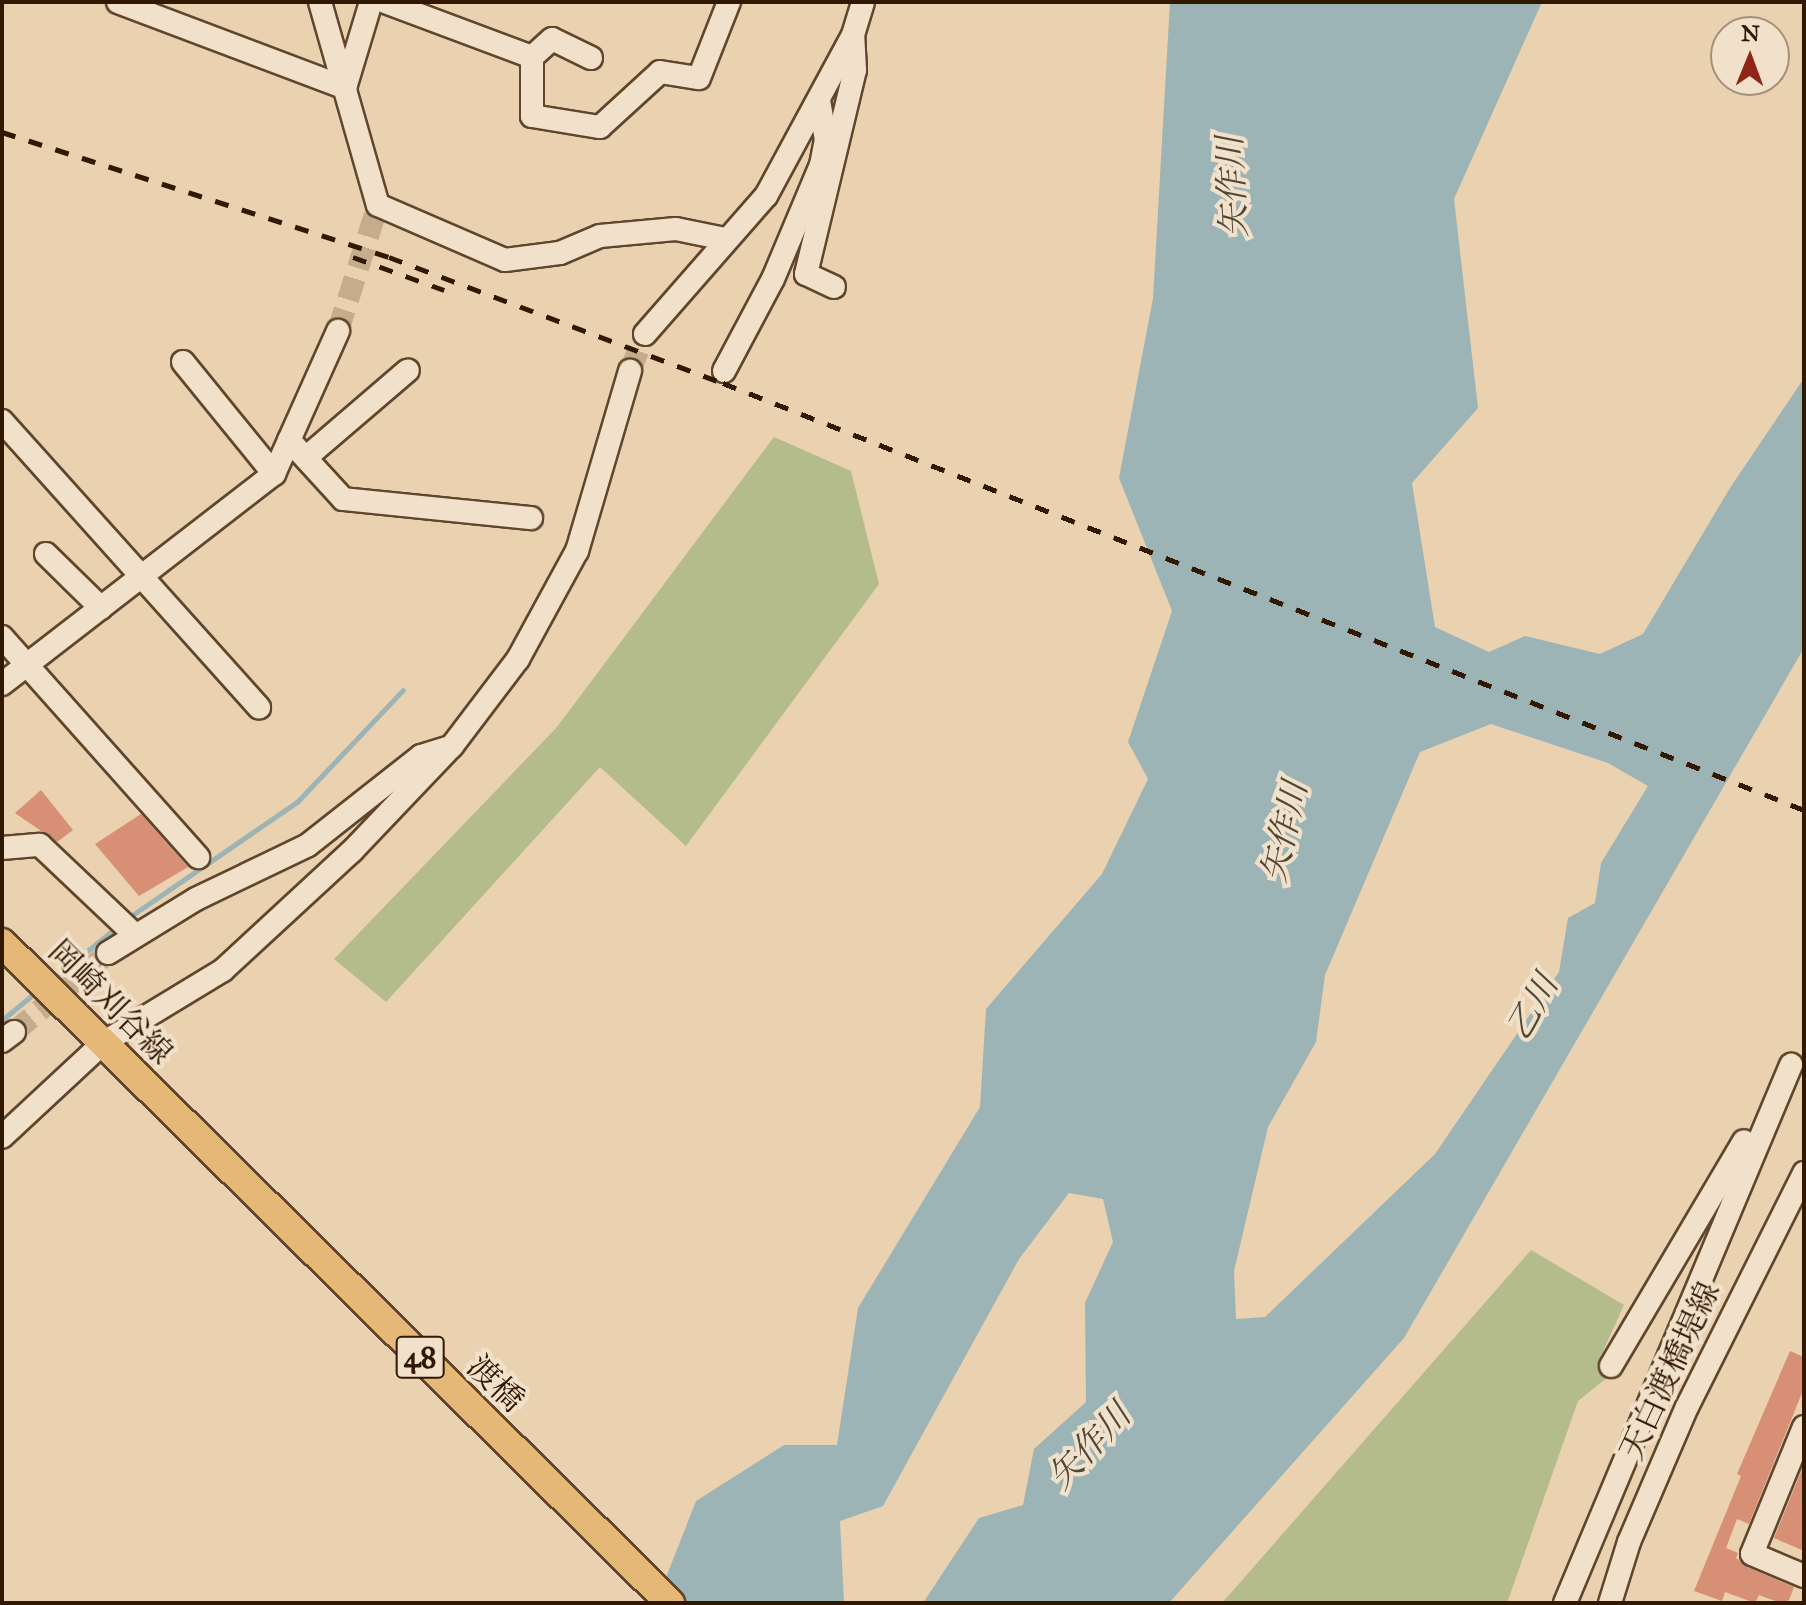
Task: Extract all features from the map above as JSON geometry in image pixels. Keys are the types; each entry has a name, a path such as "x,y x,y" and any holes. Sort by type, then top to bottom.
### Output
{"main road":[{"name":"岡崎刈谷線","path":"2,943 170,1112"},
{"name":"渡橋","path":"170,1112 670,1603"}],"street":[{"path":"118,2 345,88"},
{"path":"320,2 378,205 505,260 560,253 600,236 676,229 725,239"},
{"path":"345,88 371,2"},
{"path":"385,2 432,10 532,57"},
{"path":"591,58 552,39 532,57 532,116 600,127 660,72 699,78 729,2"},
{"path":"645,334 725,239 766,196 853,35 863,2"},
{"path":"834,287 806,274 855,70 853,35"},
{"path":"724,371 773,279 821,165 826,140 819,101"},
{"path":"2,684 274,474 338,331"},
{"path":"183,362 274,474"},
{"path":"309,455 408,370"},
{"path":"2,1137 103,1043 223,970 352,851 452,746 518,659 577,551 630,371"},
{"path":"2,421 259,707"},
{"path":"289,440 309,455 343,499 531,518"},
{"path":"46,554 101,608"},
{"path":"2,637 198,857"},
{"path":"108,953 134,934 196,899 277,864 358,809 421,756 452,746"},
{"path":"2,848 40,845 134,934"},
{"path":"1565,1603 1766,1122 1798,1073"},
{"path":"1611,1366 1746,1139 1766,1122"},
{"name":"天白渡橋堤線","path":"1610,1603 1629,1542 1687,1407 1804,1173"},
{"path":"1804,1427 1752,1554 1804,1576"}],"green space":[{"path":"774,437 851,471 879,584 686,846 600,767 386,1002 334,959 557,727"},
{"path":"1531,1250 1624,1305 1599,1360 1619,1368 1578,1401 1507,1603 1222,1603"}],"water":[{"name":"矢作川","path":"1170,2 1542,2 1454,199 1478,408 1412,483 1435,627 1489,652 1525,636 1600,654 1643,634 1730,488 1804,378 1804,648 1404,1338 1169,1603 923,1603 979,1518 1023,1505 1034,1449 1086,1402 1085,1303 1113,1242 1103,1199 1069,1193 1019,1259 883,1506 840,1521 844,1603 656,1603 696,1501 784,1445 837,1445 858,1308 980,1107 986,1009 1102,874 1148,779 1128,742 1172,611 1119,478 1153,298","holes":["1491,724 1608,763 1648,786 1601,863 1595,903 1568,918 1559,972 1435,1154 1265,1317 1236,1319 1234,1271 1268,1127 1316,1042 1325,975 1420,752"]}],"building":[{"path":"41,790 73,830 57,842 15,813"},
{"path":"141,814 188,867 139,896 95,844"},
{"path":"1790,1351 1804,1357 1804,1388 1749,1524 1737,1519 1726,1548 1738,1553 1736,1558 1747,1567 1794,1587 1789,1600 1781,1603 1759,1595 1755,1603 1725,1592 1722,1601 1694,1591 1741,1476 1737,1474"},
{"path":"1804,1467 1804,1551 1774,1538"}],"waterway":[{"path":"128,918 297,802 403,690"},
{"path":"50,981 117,927"},
{"path":"2,1020 36,992"}],"tunnel":[{"path":"338,331 378,205"},
{"path":"630,371 645,334"},
{"path":"14,1032 108,953"}],"railway":[{"path":"2,132 389,257 723,383 1804,810"},
{"path":"353,257 444,290"}],"water label":[{"name":"乙川","path":"1532,1007"}]}
